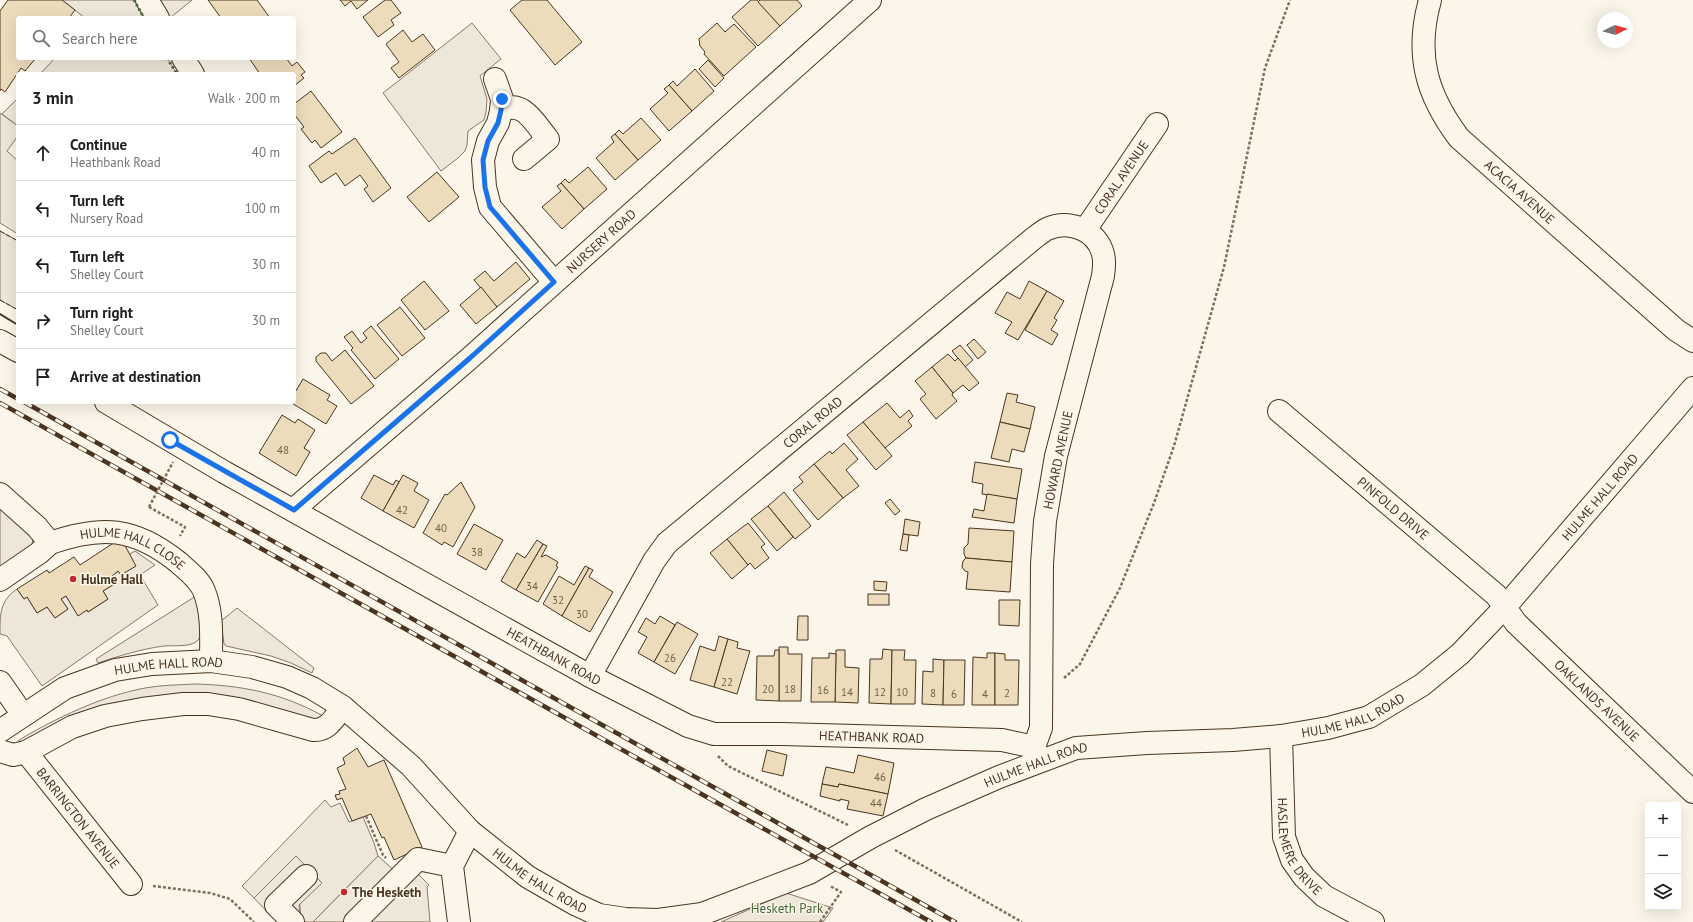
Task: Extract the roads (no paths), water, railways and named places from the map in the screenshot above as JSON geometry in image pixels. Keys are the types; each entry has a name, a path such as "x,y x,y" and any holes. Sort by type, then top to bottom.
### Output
{"street":[{"path":"147,0 157,16"},
{"name":"NURSERY ROAD","path":"294,510 470,358 870,0"},
{"name":"ACACIA AVENUE","path":"1430,0 1425,19 1423,44 1425,67 1432,92 1443,117 1459,138 1676,330 1693,341"},
{"path":"184,60 192,72"},
{"path":"495,79 502,99 501,110 498,123 488,141 483,160 485,187 490,207 554,282"},
{"path":"501,110 509,106 517,107 524,111 548,139 524,159"},
{"name":"CORAL AVENUE","path":"1085,230 1157,124"},
{"name":"CORAL ROAD","path":"590,676 654,561 667,543 1034,238 1047,229 1055,226 1075,226 1085,230"},
{"name":"HOWARD AVENUE","path":"1037,754 1040,728 1042,564 1045,521 1052,477 1103,276 1103,253 1095,240 1085,230"},
{"path":"0,341 16,350"},
{"name":"HULME HALL ROAD","path":"0,730 65,688 115,670 152,664 212,661 252,667 287,677 312,688 343,707 411,766 470,831 528,877 575,904 599,915 626,919 658,920 702,914 809,873 871,837 1037,754 1076,748 1281,736 1328,728 1369,717 1398,702 1422,685 1460,654 1505,607 1693,388"},
{"name":"HEATHBANK ROAD","path":"109,404 294,510 590,676 688,726 714,734 782,734 1002,740 1037,754"},
{"name":"PINFOLD DRIVE","path":"1279,411 1496,595 1505,607"},
{"path":"0,494 37,527 50,543 39,553 0,580"},
{"name":"HULME HALL CLOSE","path":"50,543 75,534 102,532 127,533 152,545 172,558 194,576 203,590 210,607 212,661"},
{"name":"OAKLANDS AVENUE","path":"1505,607 1516,623 1693,792"},
{"path":"0,682 23,715"},
{"path":"0,751 13,755 26,752 72,727 106,716 142,708 183,704 208,704 239,709 313,730 320,730 327,727 343,707"},
{"name":"HASLEMERE DRIVE","path":"1281,736 1284,837 1292,860 1304,878 1324,896 1373,922"},
{"name":"BARRINGTON AVENUE","path":"26,752 131,884"},
{"path":"459,922 452,866 470,831"},
{"path":"355,922 418,859 452,866"},
{"path":"293,922 276,905 306,876"}],"railway":[{"path":"0,389 16,398"},
{"path":"0,403 931,922"},
{"path":"28,404 955,922"}],"place":[{"name":"Hulme Hall","path":"73,579"},
{"name":"The Hesketh","path":"344,892"}],"park label":[{"name":"Hesketh Park","path":"787,908"}]}
